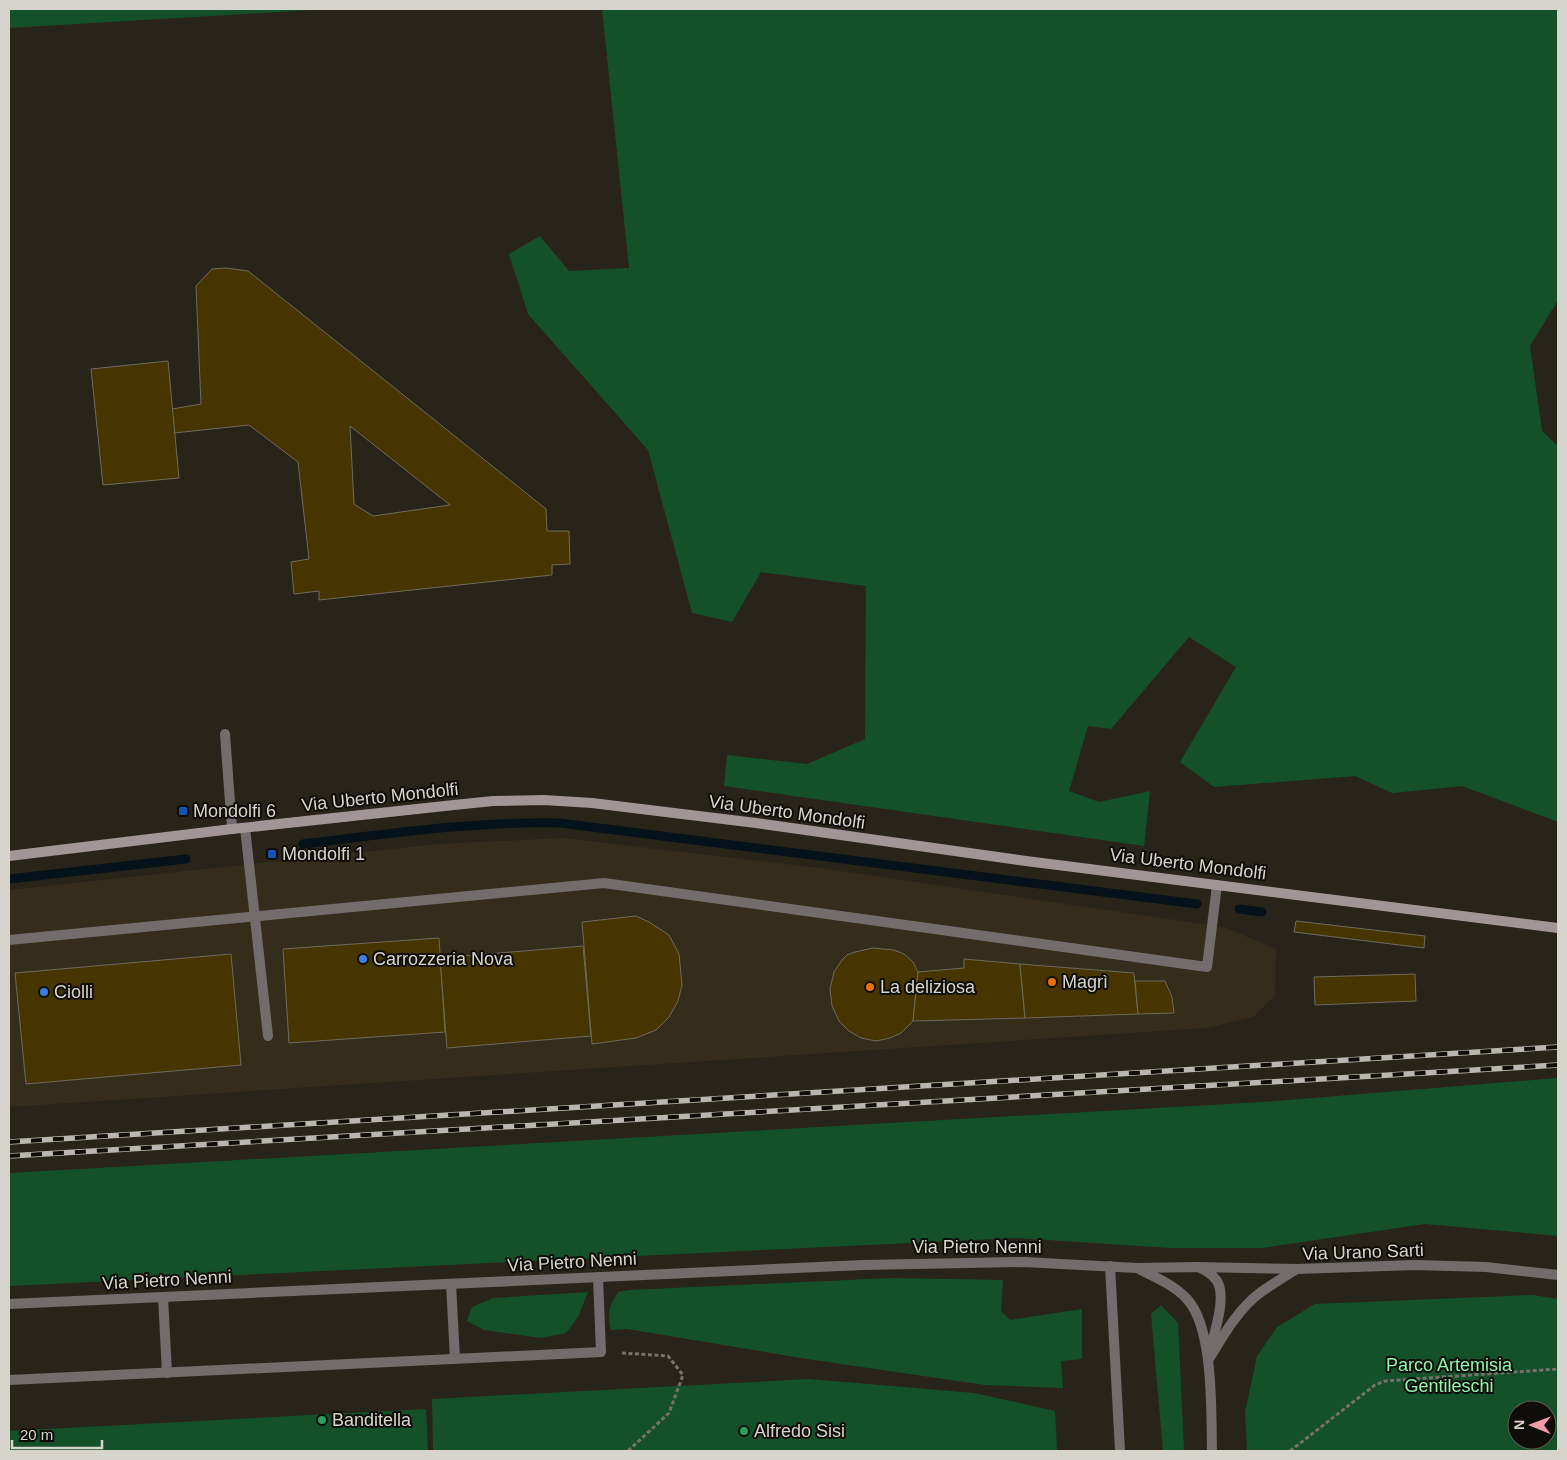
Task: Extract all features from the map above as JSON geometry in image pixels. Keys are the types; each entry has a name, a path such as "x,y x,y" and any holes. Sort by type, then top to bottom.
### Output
{"main road":[{"name":"Via Uberto Mondolfi","path":"9,856 232,829 493,801 544,800 592,803 756,823 1016,860 1558,928"}],"street":[{"path":"225,734 232,829"},
{"path":"245,828 268,1036"},
{"path":"9,940 604,883 1206,967 1217,884"},
{"name":"Via Pietro Nenni","path":"9,1304 863,1265 1024,1262 1137,1268 1297,1269"},
{"name":"Via Urano Sarti","path":"1209,1359 1248,1304 1262,1292 1297,1269 1415,1265 1486,1268 1558,1275"},
{"path":"1110,1266 1120,1451"},
{"path":"1196,1267 1213,1276 1221,1293 1209,1359 1212,1451"},
{"name":"Via Pietro Nenni","path":"1137,1268 1176,1290 1189,1302 1198,1319 1209,1359"},
{"path":"9,1380 601,1352 598,1277"},
{"path":"451,1284 455,1359"},
{"path":"163,1297 166,1373"}],"path":[{"path":"601,1352 668,1356 683,1375 669,1413 628,1451"},
{"path":"1290,1451 1375,1385 1386,1381 1558,1369"}],"shaded area":[{"path":"563,838 820,868 1223,927 1276,949 1275,995 1253,1017 1206,1028 9,1107 9,890 438,844"}],"green space":[{"path":"9,9 328,9 9,28"},
{"path":"602,9 1558,9 1558,300 1530,346 1542,431 1558,446 1558,822 1462,786 1392,793 1355,776 1214,787 1180,762 1236,667 1189,637 1111,729 1088,726 1069,791 1099,802 1150,791 1144,846 724,786 727,755 807,764 865,739 866,586 761,572 732,622 692,613 648,450 528,314 509,254 540,236 569,271 629,268"},
{"path":"1558,1078 1558,1236 1425,1224 1262,1248 1171,1248 1016,1238 9,1286 9,1173 1263,1102"},
{"path":"891,1278 1003,1280 1001,1311 1010,1320 1082,1309 1082,1359 1061,1361 1063,1388 985,1385 807,1359 627,1329 611,1330 609,1315 618,1292"},
{"path":"588,1292 578,1317 566,1333 541,1338 484,1330 467,1321 472,1307 493,1298"},
{"name":"Parco Artemisia Gentileschi","path":"1533,1295 1558,1299 1558,1451 1247,1451 1245,1412 1257,1356 1277,1327 1315,1304"},
{"path":"1161,1305 1178,1323 1184,1451 1163,1451 1151,1314"},
{"name":"Alfredo Sisi","path":"809,1379 974,1393 1055,1411 1057,1451 433,1451 432,1399"},
{"name":"Banditella","path":"426,1409 428,1451 9,1451 9,1431"}],"building":[{"path":"226,268 248,271 546,509 547,531 569,531 570,564 552,565 552,575 319,600 319,591 294,594 291,562 309,559 298,462 249,425 174,433 172,409 201,404 196,286 212,269","holes":["350,426 450,505 373,516 354,504"]},
{"path":"168,361 179,478 103,485 91,369"},
{"path":"636,916 669,935 679,954 682,985 678,1001 669,1017 656,1030 636,1038 592,1044 582,922"},
{"path":"1296,921 1425,936 1424,948 1294,932"},
{"path":"439,938 445,1032 289,1043 283,949"},
{"path":"583,946 591,1036 447,1048 440,958"},
{"path":"873,948 894,950 904,954 913,962 918,972 913,1021 901,1033 876,1041 861,1038 849,1031 839,1021 832,1006 830,989 834,972 847,955"},
{"path":"231,954 241,1065 26,1084 15,973"},
{"path":"964,959 1020,964 1025,1018 913,1021 918,972 964,968"},
{"path":"1020,964 1134,973 1138,1014 1025,1018"},
{"path":"1415,974 1416,1001 1315,1005 1314,977"},
{"path":"1135,981 1165,981 1172,997 1174,1013 1138,1014"}],"waterway":[{"path":"303,844 463,826 560,823 1197,904"},
{"path":"9,879 186,859"},
{"path":"1239,909 1262,912"}],"railway":[{"path":"9,1142 1558,1047"},
{"path":"9,1156 1558,1065"}],"place":[{"name":"Mondolfi 6","path":"183,811"},
{"name":"Mondolfi 1","path":"272,854"},
{"name":"Carrozzeria Nova","path":"363,959"},
{"name":"Magrì","path":"1052,982"},
{"name":"La deliziosa","path":"870,987"},
{"name":"Ciolli","path":"44,992"},
{"name":"Banditella","path":"322,1420"},
{"name":"Alfredo Sisi","path":"744,1431"}]}
